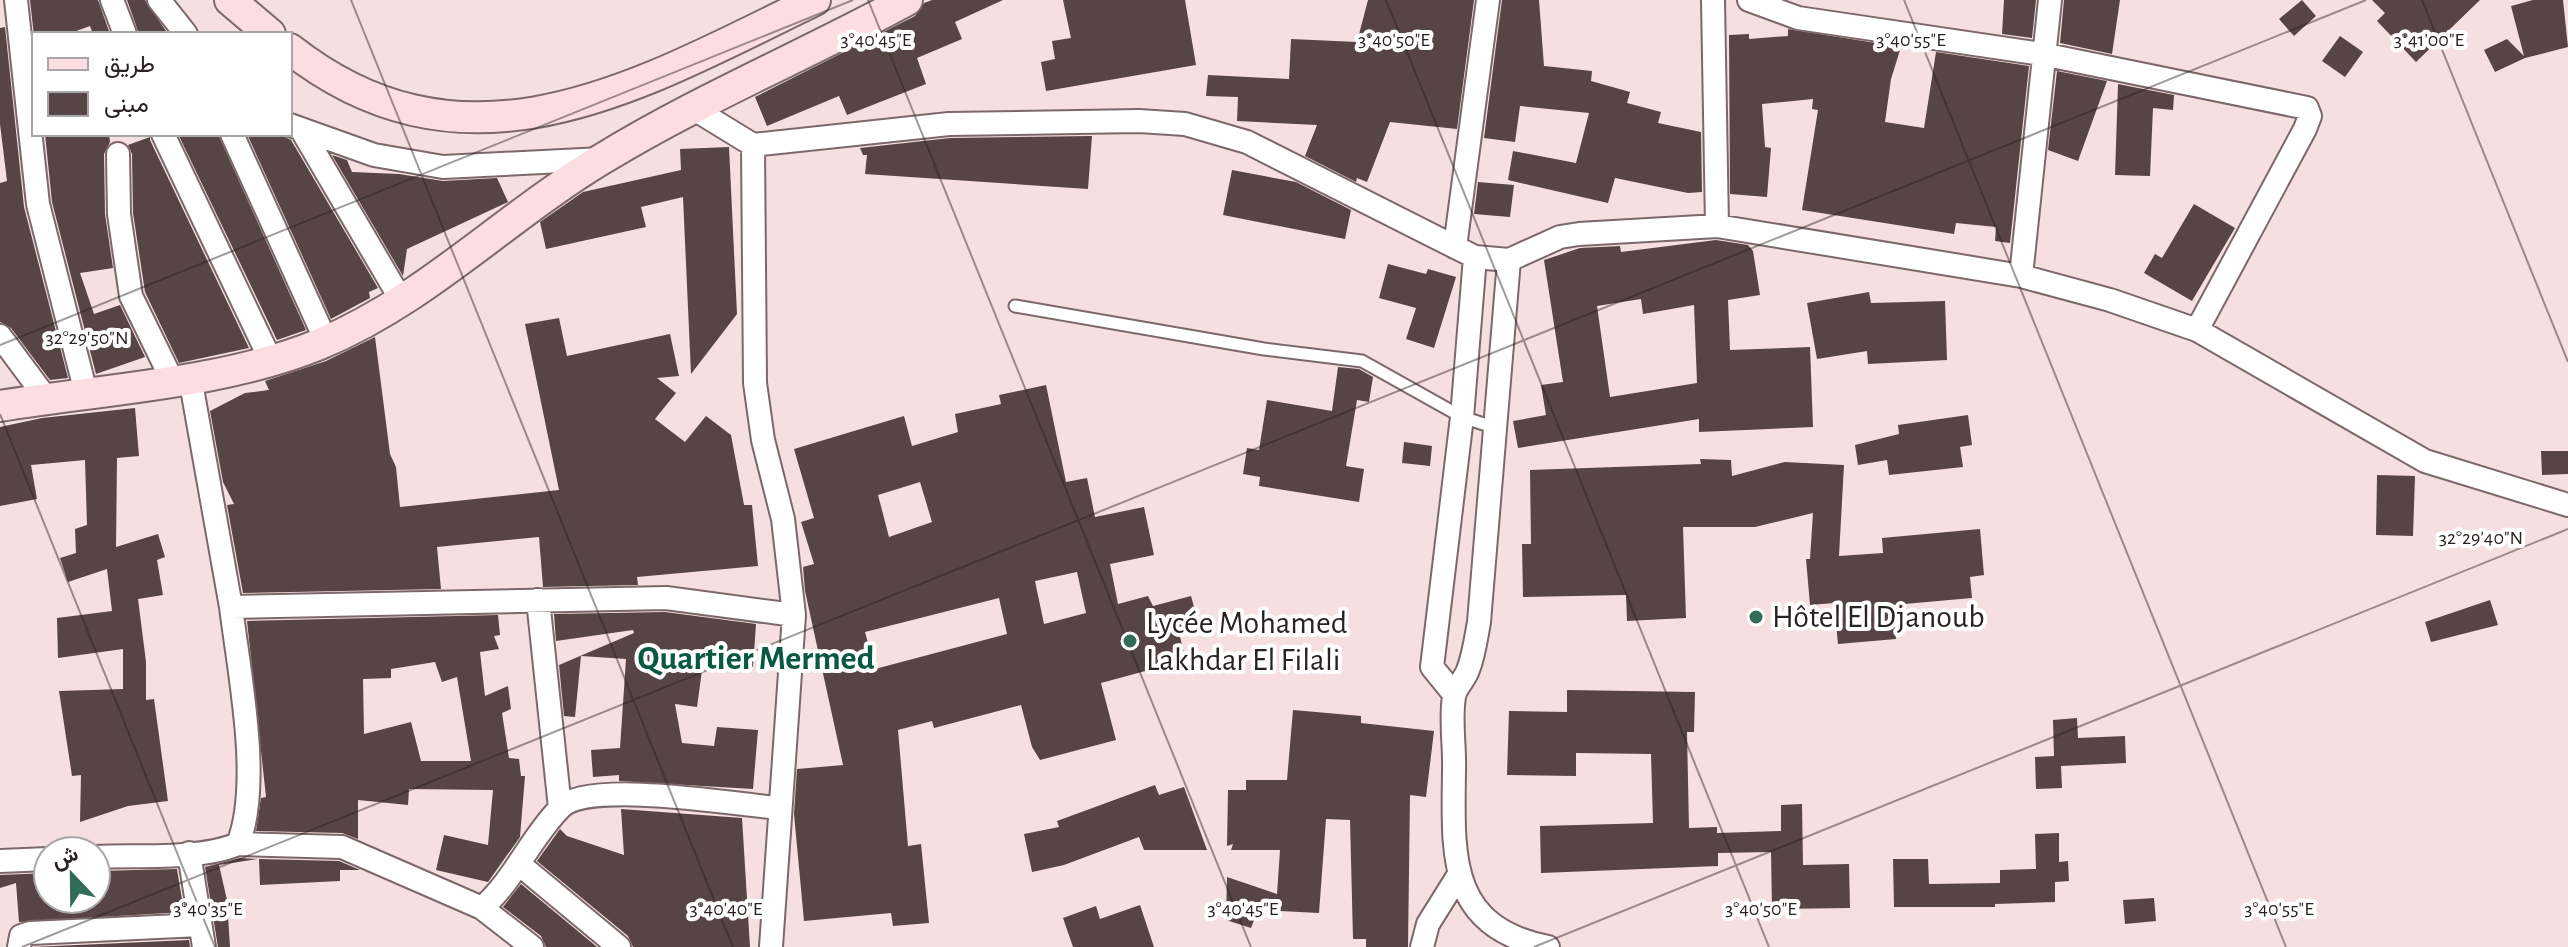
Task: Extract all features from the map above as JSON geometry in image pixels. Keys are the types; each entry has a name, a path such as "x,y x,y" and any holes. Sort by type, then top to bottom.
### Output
{"main road":[{"path":"230,0 268,32"},
{"path":"292,50 359,95 397,108 448,118 510,117 568,106 650,80 815,0"},
{"path":"0,406 271,361 326,341 403,303 602,159 691,107 907,0"}],"street":[{"path":"16,0 38,204 86,393"},
{"path":"112,0 124,32"},
{"path":"159,0 184,32"},
{"path":"1454,694 1432,667 1462,417 1465,252 1488,0"},
{"path":"1713,0 1717,226"},
{"path":"1749,0 2301,105 2309,111 2305,129 2197,330"},
{"path":"2021,276 2050,0"},
{"path":"691,107 753,145 949,124 1139,121 1185,124 1247,142 1465,252 1509,260 1569,235 1717,226 2021,276 2110,300 2197,330 2425,461 2568,505"},
{"path":"295,127 374,155 443,167 602,159"},
{"path":"295,127 403,303"},
{"path":"164,136 271,361"},
{"path":"233,136 326,341"},
{"path":"753,145 755,383 763,440 783,519 794,615 778,808 771,947"},
{"path":"118,154 119,214 131,296 181,378 231,607 248,773 247,820 238,844"},
{"path":"1509,260 1479,622 1467,673 1454,694 1452,828 1458,876 1468,899 1498,930 1524,942 1548,947"},
{"path":"0,336 46,398"},
{"path":"231,607 693,599 794,615"},
{"path":"538,600 560,808"},
{"path":"482,908 560,808 579,797 617,794 778,808"},
{"path":"112,856 189,853 227,849 238,844 342,847 482,908 532,947"},
{"path":"19,947 21,936 30,933 202,936 189,853"},
{"path":"0,861 32,860"},
{"path":"519,864 619,947"},
{"path":"1422,947 1428,924 1458,876"}],"lane":[{"path":"1015,306 1264,349 1362,361 1462,417 1493,427"}],"building":[{"path":"30,0 98,0 109,32 92,32 90,26 74,32 34,32"},
{"path":"127,0 145,0 167,32 138,32"},
{"path":"932,0 1003,0 955,22 962,39 917,58 926,84 847,115 839,96 767,126 755,97 915,16 924,3"},
{"path":"1063,0 1185,0 1196,65 1046,91 1041,62 1055,59 1052,41 1071,38"},
{"path":"1368,0 1474,0 1457,129 1390,122 1367,182 1357,178 1356,182 1305,156 1317,125 1237,121 1238,97 1206,96 1208,75 1289,79 1291,39 1357,42"},
{"path":"1502,0 1539,0 1544,66 1592,71 1591,81 1630,92 1627,103 1661,112 1658,123 1701,132 1702,192 1688,193 1615,178 1608,203 1508,180 1513,151 1576,163 1589,113 1520,106 1515,142 1484,138"},
{"path":"2004,0 2036,0 2032,38 2002,34"},
{"path":"2064,0 2120,0 2112,54 2060,43"},
{"path":"2302,0 2316,16 2294,36 2279,19"},
{"path":"2372,0 2480,0 2416,62 2377,21 2385,13"},
{"path":"2533,0 2563,0 2568,47 2525,58 2495,72 2484,50 2507,39 2524,56 2511,6"},
{"path":"5,27 24,207 68,378 50,380 11,328 0,322 0,183 7,181 0,124 0,28"},
{"path":"1788,29 1901,47 1891,79 1885,122 1924,128 1936,52 2029,66 2010,243 1995,241 1996,227 1956,223 1954,234 1802,210 1818,110 1812,109 1813,99 1762,104 1765,147 1771,148 1767,197 1730,194 1729,35 1749,34 1749,39 1788,36"},
{"path":"2340,36 2363,52 2345,77 2322,61"},
{"path":"2057,71 2107,81 2078,161 2048,150"},
{"path":"2118,84 2174,95 2173,110 2153,108 2150,176 2115,175"},
{"path":"45,136 109,136 104,154 105,214 113,268 80,273 94,314 120,305 145,357 96,374 52,202"},
{"path":"179,136 219,136 306,330 277,340"},
{"path":"248,136 283,136 291,140 378,288 369,292 370,298 331,319"},
{"path":"1092,136 1088,189 865,174 867,155 863,155 860,148 950,138"},
{"path":"150,137 249,348 179,363 145,292 133,213 132,154 128,145"},
{"path":"729,147 737,314 691,374 683,197 641,207 646,227 546,249 540,222 583,192 681,170 680,149"},
{"path":"332,155 347,160 352,172 399,174 443,181 497,178 508,202 407,249 403,276"},
{"path":"1232,170 1296,182 1351,210 1345,239 1223,215"},
{"path":"1478,182 1514,185 1510,217 1474,214"},
{"path":"2194,204 2235,228 2192,301 2144,273 2155,254 2162,258"},
{"path":"1716,240 1748,245 1753,251 1760,295 1728,300 1730,350 1810,347 1813,427 1699,432 1699,419 1518,448 1513,421 1546,415 1541,385 1563,382 1544,260 1580,248 1620,246 1621,252","holes":["1641,299 1643,314 1694,305 1697,383 1610,397 1597,306"]},
{"path":"1388,264 1426,274 1428,269 1456,277 1434,348 1406,339 1416,308 1379,298"},
{"path":"1869,292 1871,303 1945,301 1947,360 1868,364 1867,351 1817,359 1807,303"},
{"path":"559,318 567,356 670,334 679,376 657,378 676,393 655,419 685,442 706,416 731,435 744,505 752,505 758,566 637,577 638,585 543,587 539,537 437,547 441,589 243,593 227,505 234,504 223,482 210,411 245,393 269,390 265,381 326,361 375,337 400,507 559,490 525,324"},
{"path":"1338,367 1359,369 1373,377 1369,402 1357,400 1346,466 1364,469 1359,502 1259,486 1260,477 1243,474 1247,448 1259,450 1267,400 1332,411"},
{"path":"1046,385 1066,482 1087,478 1095,517 1144,507 1154,555 1110,564 1118,604 1148,596 1153,606 1191,596 1199,625 1180,637 1186,660 1101,683 1116,740 1040,760 1032,747 1021,705 934,728 932,721 898,730 908,846 921,844 929,923 893,926 891,913 804,921 794,814 797,769 843,765 805,591 803,567 814,564 801,522 814,518 794,449 904,416 912,446 958,432 955,414 1001,404 999,395","holes":["920,482 932,522 889,537 878,495","1077,572 1086,613 1044,624 1035,581","999,598 1007,634 875,669 865,632"]},
{"path":"135,408 139,456 117,458 116,547 158,534 165,557 157,560 163,595 138,599 146,662 146,700 154,699 168,801 128,806 80,822 81,775 72,776 59,691 123,689 123,649 58,658 57,618 112,611 107,569 68,582 60,558 76,553 75,529 87,525 85,460 31,465 37,499 0,506 0,427 42,418"},
{"path":"1968,415 1972,445 1960,447 1963,467 1889,475 1887,460 1858,465 1855,445 1899,434 1898,425"},
{"path":"1404,442 1432,446 1430,466 1402,463"},
{"path":"2541,451 2568,451 2568,474 2542,475"},
{"path":"1700,459 1731,460 1732,476 1785,462 1844,465 1839,556 1883,553 1882,538 1980,529 1984,575 1970,577 1972,598 1893,605 1896,639 1838,644 1834,603 1810,605 1806,559 1810,559 1813,513 1755,527 1683,527 1686,618 1627,621 1626,595 1523,597 1522,544 1531,544 1530,470 1701,464"},
{"path":"2377,475 2415,476 2413,536 2376,535"},
{"path":"2490,600 2498,625 2431,642 2425,622"},
{"path":"665,612 756,624 753,667 703,663 697,707 675,704 682,743 714,746 717,727 758,730 753,789 619,781 619,775 593,777 591,750 620,748 626,659 581,656 575,717 564,716 559,665 634,633 633,630 556,641 554,614"},
{"path":"498,615 500,635 494,636 499,649 480,652 485,696 508,686 511,709 502,713 509,758 519,759 521,776 525,776 520,837 488,882 436,870 444,835 488,845 493,790 409,789 408,805 358,800 358,839 342,833 256,831 261,798 266,797 247,621","holes":["435,662 442,682 457,677 471,761 421,761 411,722 364,734 363,679 391,678 391,669"]},
{"path":"1567,690 1695,692 1694,732 1687,732 1689,828 1717,827 1717,833 1781,831 1781,805 1802,804 1803,865 1849,864 1850,908 1772,909 1771,852 1718,853 1718,866 1541,873 1540,826 1653,823 1651,754 1576,753 1576,776 1507,775 1509,711 1567,712"},
{"path":"1293,710 1361,716 1361,723 1434,731 1426,797 1410,795 1408,947 1366,947 1366,939 1353,939 1350,820 1326,819 1319,913 1258,910 1251,928 1226,920 1227,877 1277,894 1280,850 1231,850 1233,844 1227,846 1228,790 1246,790 1246,780 1287,780"},
{"path":"2077,718 2078,738 2125,736 2126,763 2061,766 2062,788 2036,789 2035,757 2054,756 2053,720"},
{"path":"1155,785 1159,795 1184,787 1207,850 1144,850 1139,837 1064,865 1032,872 1024,834 1059,827 1057,821"},
{"path":"621,809 742,818 750,947 633,947 628,936 537,861 560,829 567,836 624,855"},
{"path":"2059,833 2059,862 2068,861 2069,881 2055,882 2055,902 1995,904 1995,907 1894,907 1893,859 1928,859 1929,884 2000,883 2000,870 2036,869 2035,834"},
{"path":"240,858 258,859 219,865 227,900 230,947 218,947 205,867"},
{"path":"259,859 339,861 360,870 340,870 340,881 260,885"},
{"path":"177,869 184,912 19,922 16,883 0,888 0,875 32,874 32,915 112,915 112,871"},
{"path":"521,884 597,947 546,947 541,936 503,907"},
{"path":"2154,898 2156,921 2125,924 2123,900"},
{"path":"1140,905 1154,947 1073,947 1063,918 1096,906 1100,919"},
{"path":"189,940 190,947 33,947"}],"place":[{"name":"Hôtel El Djanoub","path":"1756,617"},
{"name":"Lycée Mohamed Lakhdar El Filali","path":"1130,641"}],"district":[{"name":"Quartier Mermed","path":"756,659"}]}
